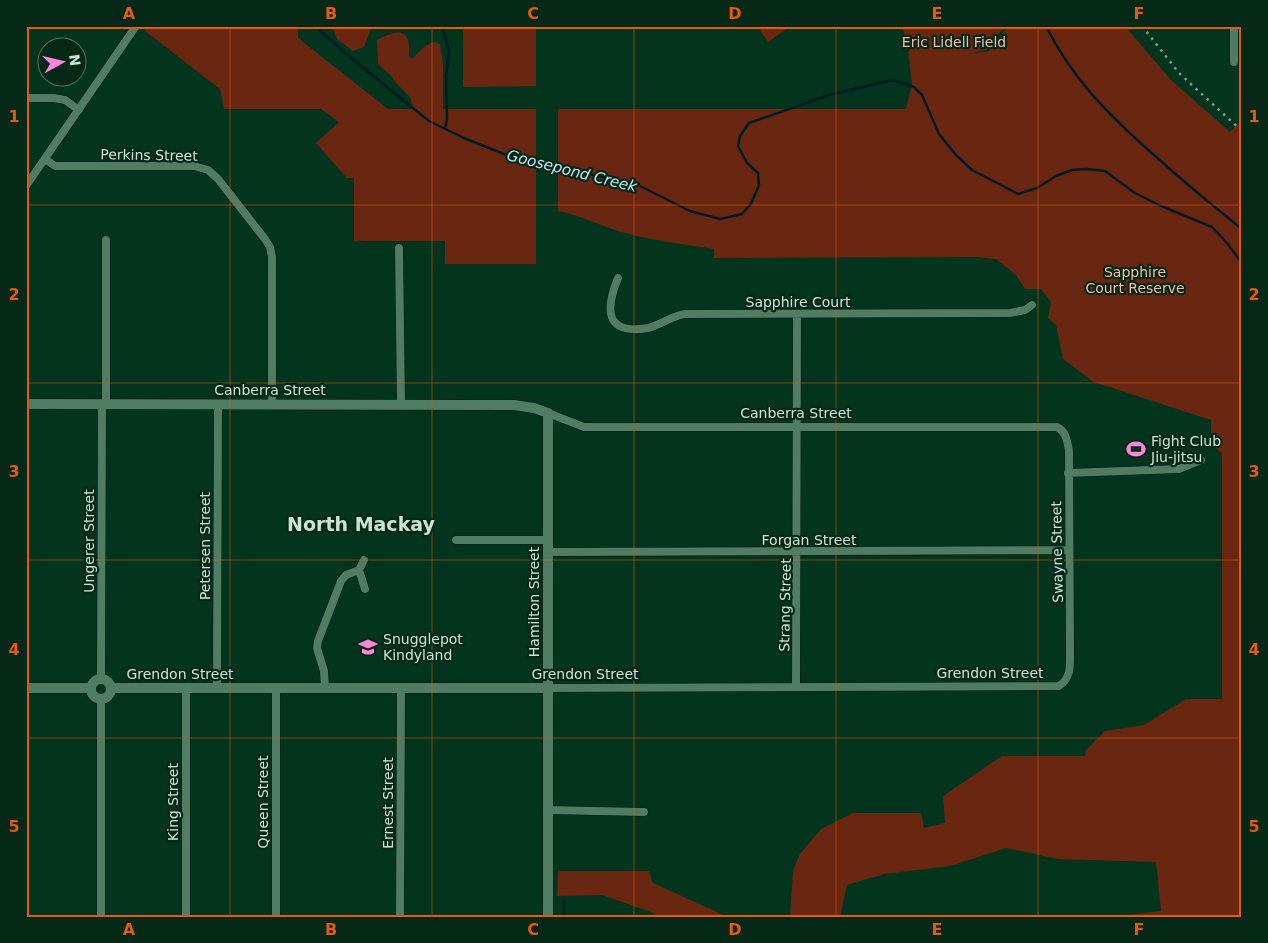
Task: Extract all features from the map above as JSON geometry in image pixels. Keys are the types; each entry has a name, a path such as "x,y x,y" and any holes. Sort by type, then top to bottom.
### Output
{"street":[{"path":"26,186 136,26"},
{"path":"1234,26 1238,43 1234,62"},
{"path":"26,98 65,100 79,110"},
{"name":"Perkins Street","path":"45,159 55,166 194,166 208,170 218,178 265,239 272,256 272,404"},
{"name":"Ungerer Street","path":"101,679 106,240"},
{"path":"399,248 401,404"},
{"name":"Sapphire Court","path":"618,278 611,295 611,316 613,321 621,328 649,328 677,315 685,314 1010,313 1025,310 1032,305"},
{"name":"Strang Street","path":"796,686 798,552 797,315"},
{"name":"Canberra Street","path":"26,404 514,405 534,408 584,427 1047,427"},
{"name":"Petersen Street","path":"218,404 218,688"},
{"name":"Hamilton Street","path":"548,413 548,917"},
{"name":"Swayne Street","path":"1047,427 1062,429 1069,450 1070,667 1066,682 1059,686"},
{"path":"1068,473 1180,469 1201,460"},
{"path":"456,540 548,540"},
{"name":"Forgan Street","path":"548,552 1069,550"},
{"path":"325,688 324,671 317,648 318,641 341,581 346,576 359,570 364,560"},
{"path":"359,570 365,589"},
{"path":"101,679 109,683 111,688 109,694 101,698 95,696 91,688 93,682 101,679"},
{"name":"Grendon Street","path":"111,688 1059,686"},
{"path":"26,688 91,688"},
{"name":"King Street","path":"186,688 186,917"},
{"name":"Queen Street","path":"276,688 276,917"},
{"name":"Ernest Street","path":"400,917 401,688"},
{"path":"101,698 101,917"},
{"path":"547,810 644,812"}],"green space":[{"path":"148,26 298,26 298,38 388,109 414,109 410,97 378,63 377,40 391,34 402,33 408,40 409,56 412,59 425,46 434,42 440,44 443,63 443,109 536,109 536,264 445,264 445,241 354,241 354,178 347,178 316,143 339,122 321,109 224,109 220,89 145,31"},
{"path":"332,26 372,26 364,47 353,51 337,39"},
{"path":"463,26 536,26 536,86 463,87"},
{"path":"757,26 791,26 768,42"},
{"path":"902,26 1005,26 986,50 967,54 989,51 1008,26 1125,26 1171,80 1230,132 1242,119 1242,917 1111,917 1161,911 1156,862 1058,859 1006,848 950,866 884,874 847,885 840,917 790,917 793,870 800,854 821,829 853,813 921,813 924,828 945,823 943,796 1002,756 1085,756 1086,750 1105,731 1144,725 1186,699 1222,699 1222,454 1211,442 1211,420 1094,382 1063,359 1056,325 1048,318 1051,302 1041,289 1025,289 1016,275 996,259 975,257 714,258 714,249 636,236 558,211 558,109 906,109 912,84 908,51 910,51"},
{"path":"558,871 649,871 653,883 728,917 661,917 602,895 557,896"}],"waterway":[{"name":"Goosepond Creek","path":"315,26 345,53 429,121 464,138 509,156 638,185 690,211 720,219 742,214 751,204 759,185 758,173 747,163 738,146 740,136 749,123 829,95 892,80 914,87 922,95 939,134 956,155 972,170 1018,194 1037,188 1056,176 1072,170 1105,171 1135,193 1212,227 1242,263"},
{"path":"442,26 449,51 446,75 447,119 445,128"},
{"path":"1046,26 1066,61 1102,106 1169,168 1242,229"},
{"path":"564,901 564,917"}],"railway":[{"path":"1142,26 1179,73 1242,131"}],"place":[{"name":"Fight Club Jiu-jitsu","path":"1136,449"},
{"name":"Snugglepot Kindyland","path":"368,647"}],"district":[{"name":"North Mackay","path":"361,524"}],"park label":[{"name":"Eric Lidell Field","path":"954,42"},
{"name":"Sapphire Court Reserve","path":"1135,280"}]}
